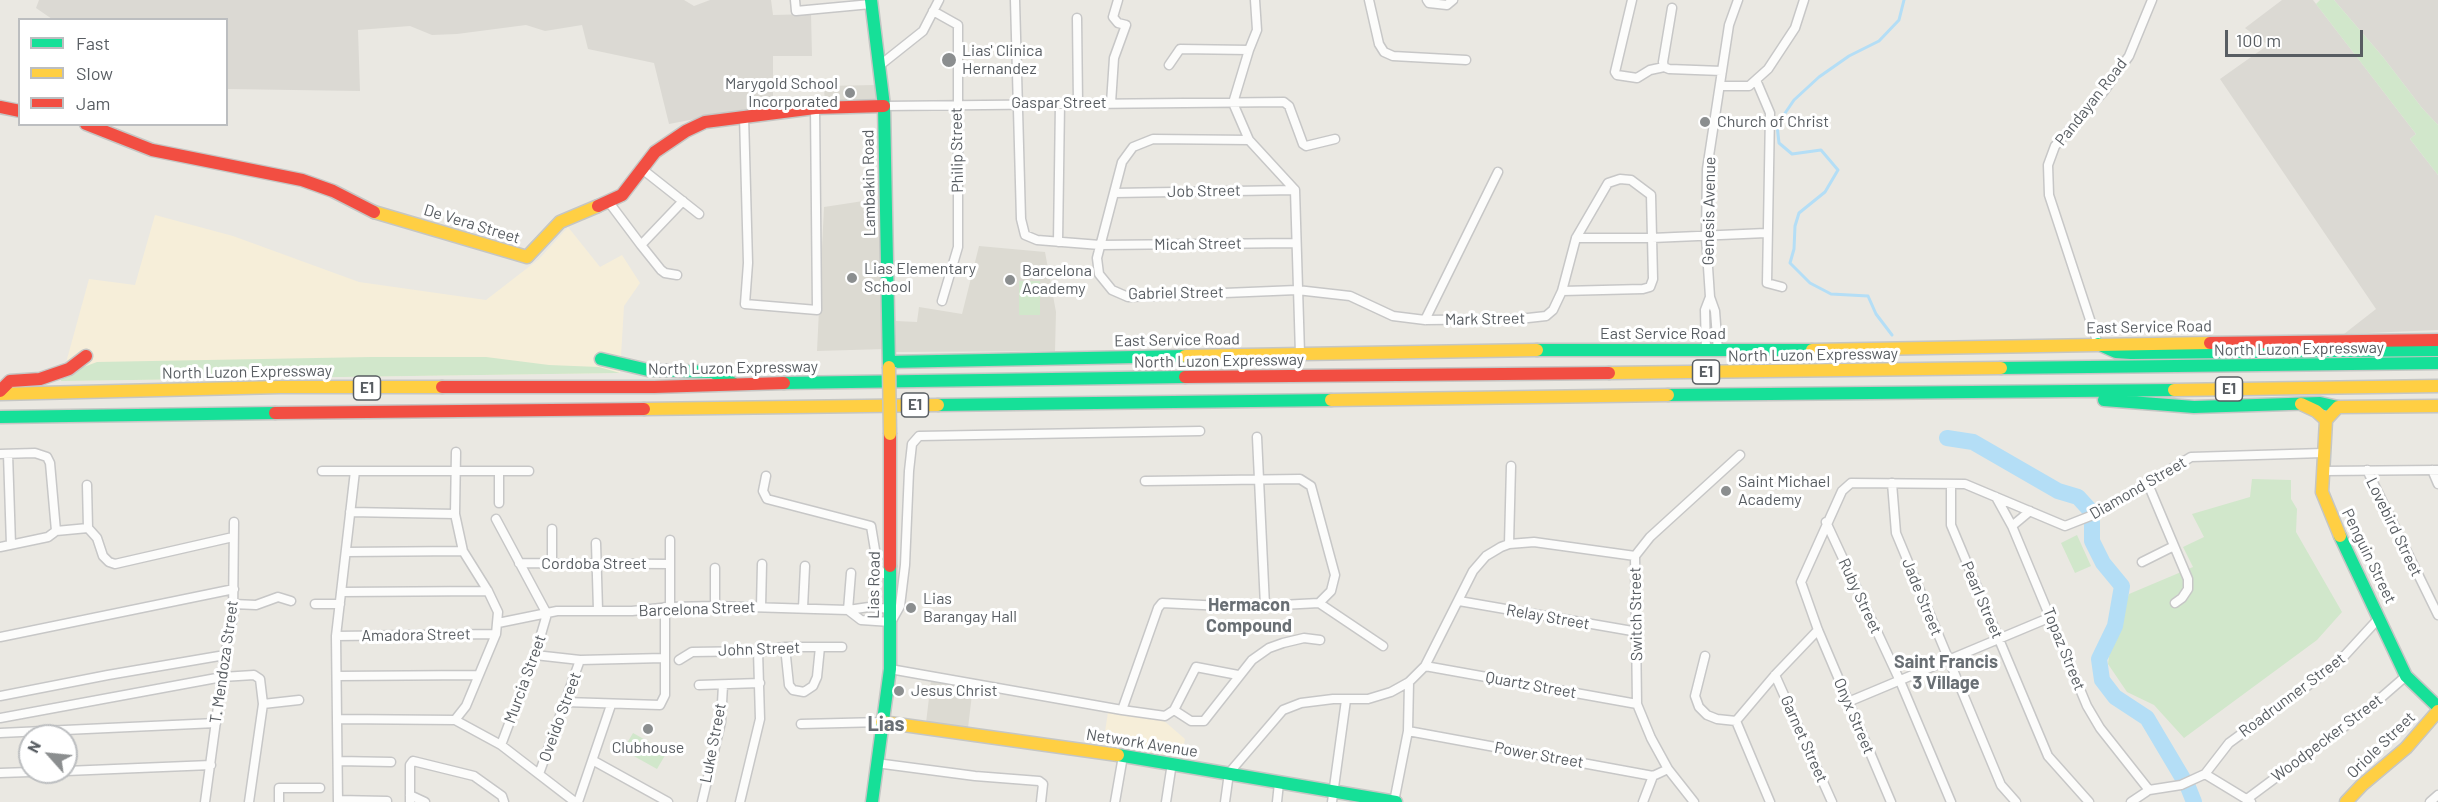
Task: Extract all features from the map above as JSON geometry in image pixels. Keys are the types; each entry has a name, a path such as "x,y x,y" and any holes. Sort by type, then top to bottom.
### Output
{"main road":[{"name":"Lambakin Road","path":"871,1 884,106 889,365"},
{"name":"De Vera Street","path":"95,126 152,150 302,180 333,190 375,212 527,257 560,222 627,190 655,152 686,130 705,122 744,116 815,108 884,106"},
{"path":"0,107 18,111"},
{"name":"East Service Road","path":"889,365 1525,350 1712,351 2438,340"},
{"path":"2098,344 2116,352 2131,353 2438,350"},
{"path":"0,393 10,381 40,379 53,375 69,369 86,356"},
{"path":"601,359 648,370 713,372 734,384"},
{"name":"North Luzon Expressway","path":"0,393 280,387 484,388 2438,363"},
{"name":"Lias Road","path":"872,802 890,669 889,365"},
{"name":"E1","path":"0,417 2438,386"},
{"path":"2020,393 2194,407 2320,403 2338,407 2438,406"},
{"path":"2301,404 2316,411 2326,420 2338,407"},
{"name":"Penguin Street","path":"2326,420 2322,492 2325,503 2406,676 2438,709"},
{"name":"Oriole Street","path":"2346,802 2406,747 2438,709"},
{"name":"Network Avenue","path":"882,722 1172,763 1280,783 1333,797 1395,802"}],"street":[{"path":"795,0 796,11 871,1"},
{"path":"879,66 923,30 939,0"},
{"path":"1015,0 1018,103"},
{"path":"1112,104 1114,58 1126,25 1114,20 1113,17 1118,0"},
{"path":"1255,0 1257,30 1233,103 1250,141 1295,190 1300,354"},
{"path":"1369,0 1379,44 1384,52 1393,57 1466,60"},
{"path":"1427,0 1429,3 1447,5 1453,0"},
{"path":"1632,0 1615,72 1617,75 1637,78 1650,70 1664,67 1722,71"},
{"name":"Genesis Avenue","path":"1712,351 1715,311 1710,297 1706,237 1707,169 1729,25 1738,0"},
{"path":"1720,86 1749,86 1768,69 1795,28 1804,0"},
{"name":"Pandayan Road","path":"2098,344 2049,195 2048,165 2055,146 2104,91 2129,56 2152,0"},
{"path":"1664,67 1672,8"},
{"name":"Philip Street","path":"933,11 958,25 958,246 942,301"},
{"path":"1077,18 1078,103"},
{"path":"1169,66 1180,49 1249,50"},
{"path":"1756,80 1770,113 1766,233 1767,283 1782,287"},
{"name":"Gaspar Street","path":"884,106 1284,102 1289,106 1303,144 1306,146 1335,139"},
{"name":"Micah Street","path":"1018,103 1021,219 1025,235 1037,240 1100,245 1296,243"},
{"path":"1058,242 1060,104"},
{"path":"744,116 748,263 745,304 817,310 815,108"},
{"name":"Gabriel Street","path":"1250,141 1153,139 1133,147 1122,162 1097,258 1099,274 1112,290 1128,297 1297,290"},
{"path":"642,169 699,214"},
{"path":"1425,320 1498,172"},
{"name":"Mark Street","path":"1297,290 1350,296 1393,316 1425,320 1519,319 1546,316 1553,310 1562,291 1576,238 1608,183 1620,178 1631,180 1651,195 1652,238"},
{"name":"Job Street","path":"1114,193 1295,190"},
{"path":"608,201 661,270 677,275"},
{"path":"641,245 683,201"},
{"path":"1576,238 1706,237 1766,233"},
{"path":"1562,291 1650,287 1653,279 1652,238"},
{"path":"891,622 900,606 905,565 912,444 920,436 1200,431"},
{"path":"1257,437 1265,606"},
{"path":"455,720 466,706 496,634 498,623 498,612 464,551 455,514 456,452"},
{"path":"11,545 4,454 35,453 47,457 50,463 56,531"},
{"name":"Diamond Street","path":"1818,630 1802,582 1826,522 1842,491 1851,483 1965,484 2065,526 2098,513 2191,457 2324,453"},
{"name":"Switch Street","path":"1694,802 1668,769 1651,738 1637,704 1638,632 1635,556 1650,537 1740,455"},
{"path":"1509,544 1511,466"},
{"path":"2323,471 2435,470 2438,484"},
{"path":"322,471 529,471"},
{"path":"356,471 336,636 338,801 387,801"},
{"path":"499,471 500,502"},
{"name":"Lovebird Street","path":"2367,471 2438,615"},
{"path":"765,476 763,491 767,499 871,526 880,572 883,574 891,572"},
{"path":"1145,481 1300,480 1311,486 1335,575 1332,591 1319,603"},
{"name":"Jade Street","path":"1892,483 1896,533 2001,785 2016,802"},
{"path":"87,484 88,528 97,538 103,556 109,562 115,564 233,537"},
{"name":"Pearl Street","path":"1951,484 1951,525 2048,756 2089,802"},
{"path":"2148,484 2188,579 2188,589 2175,603"},
{"name":"Topaz Street","path":"1996,497 2012,526 2087,706 2100,728 2149,790"},
{"path":"2012,526 2030,511"},
{"path":"350,512 455,514"},
{"name":"Murcia Street","path":"496,519 547,614 535,655 501,745"},
{"name":"T. Mendoza Street","path":"205,802 225,655 233,617 234,522"},
{"name":"Ruby Street","path":"1826,522 1900,681 1951,802"},
{"path":"0,547 48,537 56,531 88,528"},
{"path":"552,529 552,563"},
{"path":"565,702 660,705 665,695 664,658 670,540"},
{"path":"1225,802 1229,773 1283,710 1301,703 1368,699 1380,696 1408,682 1425,666 1473,571 1486,556 1509,544 1534,542 1635,556"},
{"path":"596,543 598,610"},
{"path":"2142,562 2174,546"},
{"path":"346,552 464,551"},
{"name":"Cordoba Street","path":"519,563 670,564"},
{"path":"761,607 762,564"},
{"path":"803,608 805,566"},
{"path":"715,568 715,606"},
{"path":"848,610 851,573"},
{"path":"0,637 234,589"},
{"path":"341,592 488,591"},
{"path":"233,604 256,605 278,597 291,601"},
{"name":"Relay Street","path":"1459,602 1638,632"},
{"path":"1122,710 1158,608 1162,603 1265,606 1319,603 1383,646"},
{"path":"315,604 340,604"},
{"name":"Barcelona Street","path":"498,623 557,611 632,611 667,607 891,609"},
{"name":"Barcelona Street","path":"848,610 861,620 891,622"},
{"path":"1848,702 2051,617"},
{"name":"Roadrunner Street","path":"2205,774 2229,743 2336,665 2380,617"},
{"path":"1736,721 1775,675 1818,630"},
{"name":"Onyx Street","path":"1818,630 1891,802"},
{"name":"Amadora Street","path":"336,636 496,634"},
{"path":"1174,710 1191,721 1204,721 1238,675 1252,660 1269,648 1304,638 1320,640"},
{"path":"785,647 789,685 793,690 804,692 813,686 817,677 820,647"},
{"name":"John Street","path":"679,660 692,652 758,651 785,647 842,647"},
{"path":"741,802 760,719 758,651"},
{"path":"0,696 225,655"},
{"path":"535,655 580,660 664,658"},
{"path":"1705,656 1697,680 1695,696 1699,707 1717,719 1736,721"},
{"name":"Oveido Street","path":"539,774 580,660"},
{"name":"Quartz Street","path":"1425,666 1637,704"},
{"path":"890,669 1165,716 1174,710 1196,667 1238,675"},
{"path":"0,718 222,677 246,674 260,678 263,704 249,802"},
{"path":"337,676 478,675"},
{"name":"Garnet Street","path":"1775,675 1832,802"},
{"name":"Woodpecker Street","path":"2249,801 2368,709 2406,676"},
{"path":"1395,802 1408,731 1408,682"},
{"path":"699,684 760,683"},
{"name":"Luke Street","path":"702,802 721,722 723,685"},
{"path":"263,704 299,700"},
{"path":"1333,797 1346,700"},
{"path":"337,719 455,720 501,745 577,802 594,761 611,705"},
{"path":"1736,721 1770,802"},
{"path":"801,724 882,722"},
{"path":"0,733 216,723"},
{"name":"Power Street","path":"1408,731 1653,776"},
{"path":"1115,802 1122,756"},
{"path":"338,761 391,762"},
{"path":"425,802 410,799 410,765 413,761 474,777 502,796 504,802"},
{"path":"594,761 668,802"},
{"path":"876,763 975,776 1039,781 1043,784 1041,802"},
{"path":"1166,802 1172,763"},
{"path":"78,771 211,765"},
{"path":"1643,802 1653,776 1668,769"},
{"path":"0,773 18,772"},
{"path":"2131,802 2149,790 2181,785 2205,774 2249,801"},
{"path":"1277,802 1280,783"},
{"path":"279,802 279,788 320,788"},
{"path":"2430,802 2438,795"}],"shaded area":[{"path":"39,0 684,0 694,6 710,0 771,0 773,15 811,14 812,56 773,56 773,104 669,124 654,63 588,49 582,25 545,31 526,25 432,35 410,26 358,30 360,91 228,89 228,18 51,18 36,8"},
{"path":"2282,0 2313,0 2416,134 2410,139 2438,175 2438,330 2344,334 2376,309 2220,79 2268,45 2245,28"},
{"path":"2334,0 2438,0 2438,125 2422,108 2383,57"},
{"name":"Marygold School Incorporated","path":"875,85 876,101 825,104 824,86"},
{"name":"Lias Elementary School","path":"883,198 885,349 817,351 824,207"},
{"path":"155,215 233,236 359,282 486,300 539,259 568,227 600,267 622,255 640,283 624,306 620,373 61,381 89,279 135,285"},
{"name":"Barcelona Academy","path":"979,246 1045,252 1056,312 1055,351 895,352 896,321 917,322 919,307 962,314"},
{"path":"931,681 973,686 968,728 926,723"},
{"path":"1108,712 1163,720 1185,739 1181,760 1103,745"}],"green space":[{"path":"2320,0 2334,0 2438,125 2438,175 2410,139 2416,134 2316,4"},
{"path":"1019,281 1040,281 1040,315 1019,315"},
{"path":"486,357 549,365 599,367 620,373 61,381 62,375 97,362"},
{"path":"2252,479 2291,480 2291,499 2297,509 2296,532 2342,612 2317,640 2184,738 2154,705 2127,692 2108,664 2111,642 2129,594 2193,567 2183,547 2204,537 2192,514 2250,497"},
{"path":"2077,535 2091,566 2075,573 2061,543"},
{"path":"633,733 667,752 657,769 623,750"}],"waterway":[{"path":"1892,335 1876,314 1868,296 1831,294 1810,283 1790,263 1799,213 1825,192 1838,170 1821,150 1792,154 1779,143 1777,125 1794,100 1819,77 1849,56 1879,41 1899,20 1904,0"},
{"path":"1947,438 1973,442 2058,491 2078,497 2089,509 2092,541 2103,563 2122,586 2115,626 2099,659 2102,680 2115,697 2147,718 2188,787 2194,802"}],"traffic: fast":[{"path":"871,0 884,106 889,367"},
{"path":"2098,344 2116,352 2131,353 2438,350"},
{"path":"1537,350 1812,350"},
{"path":"889,362 1185,356"},
{"path":"601,359 648,370 713,372 734,384"},
{"path":"2001,368 2438,363"},
{"path":"784,383 1185,377"},
{"path":"1668,395 2174,390"},
{"path":"938,405 1331,400"},
{"path":"2104,400 2194,407 2320,403 2338,407"},
{"path":"0,417 275,413"},
{"path":"2340,536 2406,676 2438,707"},
{"path":"872,802 890,669 890,566"},
{"path":"1118,755 1396,802"}],"traffic: slow":[{"path":"374,212 527,257 560,222 598,206"},
{"path":"1812,350 2210,343"},
{"path":"1185,356 1537,350"},
{"path":"889,367 890,434"},
{"path":"1609,373 2001,368"},
{"path":"2174,390 2438,386"},
{"path":"0,394 280,387 442,387"},
{"path":"1331,400 1668,395"},
{"path":"2301,404 2316,411 2326,420"},
{"path":"644,409 938,405"},
{"path":"2340,536 2322,492 2326,420 2338,407 2438,406"},
{"path":"2346,802 2362,785 2406,748 2438,711"},
{"path":"882,722 1118,755"}],"traffic: jam":[{"path":"598,206 622,195 655,152 686,131 705,122 815,108 884,106"},
{"path":"0,107 18,111"},
{"path":"91,126 152,150 302,180 333,191 374,212"},
{"path":"2210,343 2438,340"},
{"path":"0,391 10,381 40,379 69,369 86,356"},
{"path":"1185,377 1609,373"},
{"path":"442,387 654,387 784,383"},
{"path":"275,413 644,409"},
{"path":"890,434 890,566"}],"place":[{"name":"Lias' Clinica Hernandez","path":"949,60"},
{"name":"Marygold School Incorporated","path":"850,93"},
{"name":"Church of Christ","path":"1705,122"},
{"name":"Lias Elementary School","path":"852,278"},
{"name":"Barcelona Academy","path":"1010,280"},
{"name":"Saint Michael Academy","path":"1726,491"},
{"name":"Lias Barangay Hall","path":"911,608"},
{"name":"Jesus Christ","path":"899,691"},
{"name":"Clubhouse","path":"648,729"}],"district":[{"name":"Hermacon Compound","path":"1249,615"},
{"name":"Saint Francis 3 Village","path":"1946,672"},
{"name":"Lias","path":"886,724"}]}
